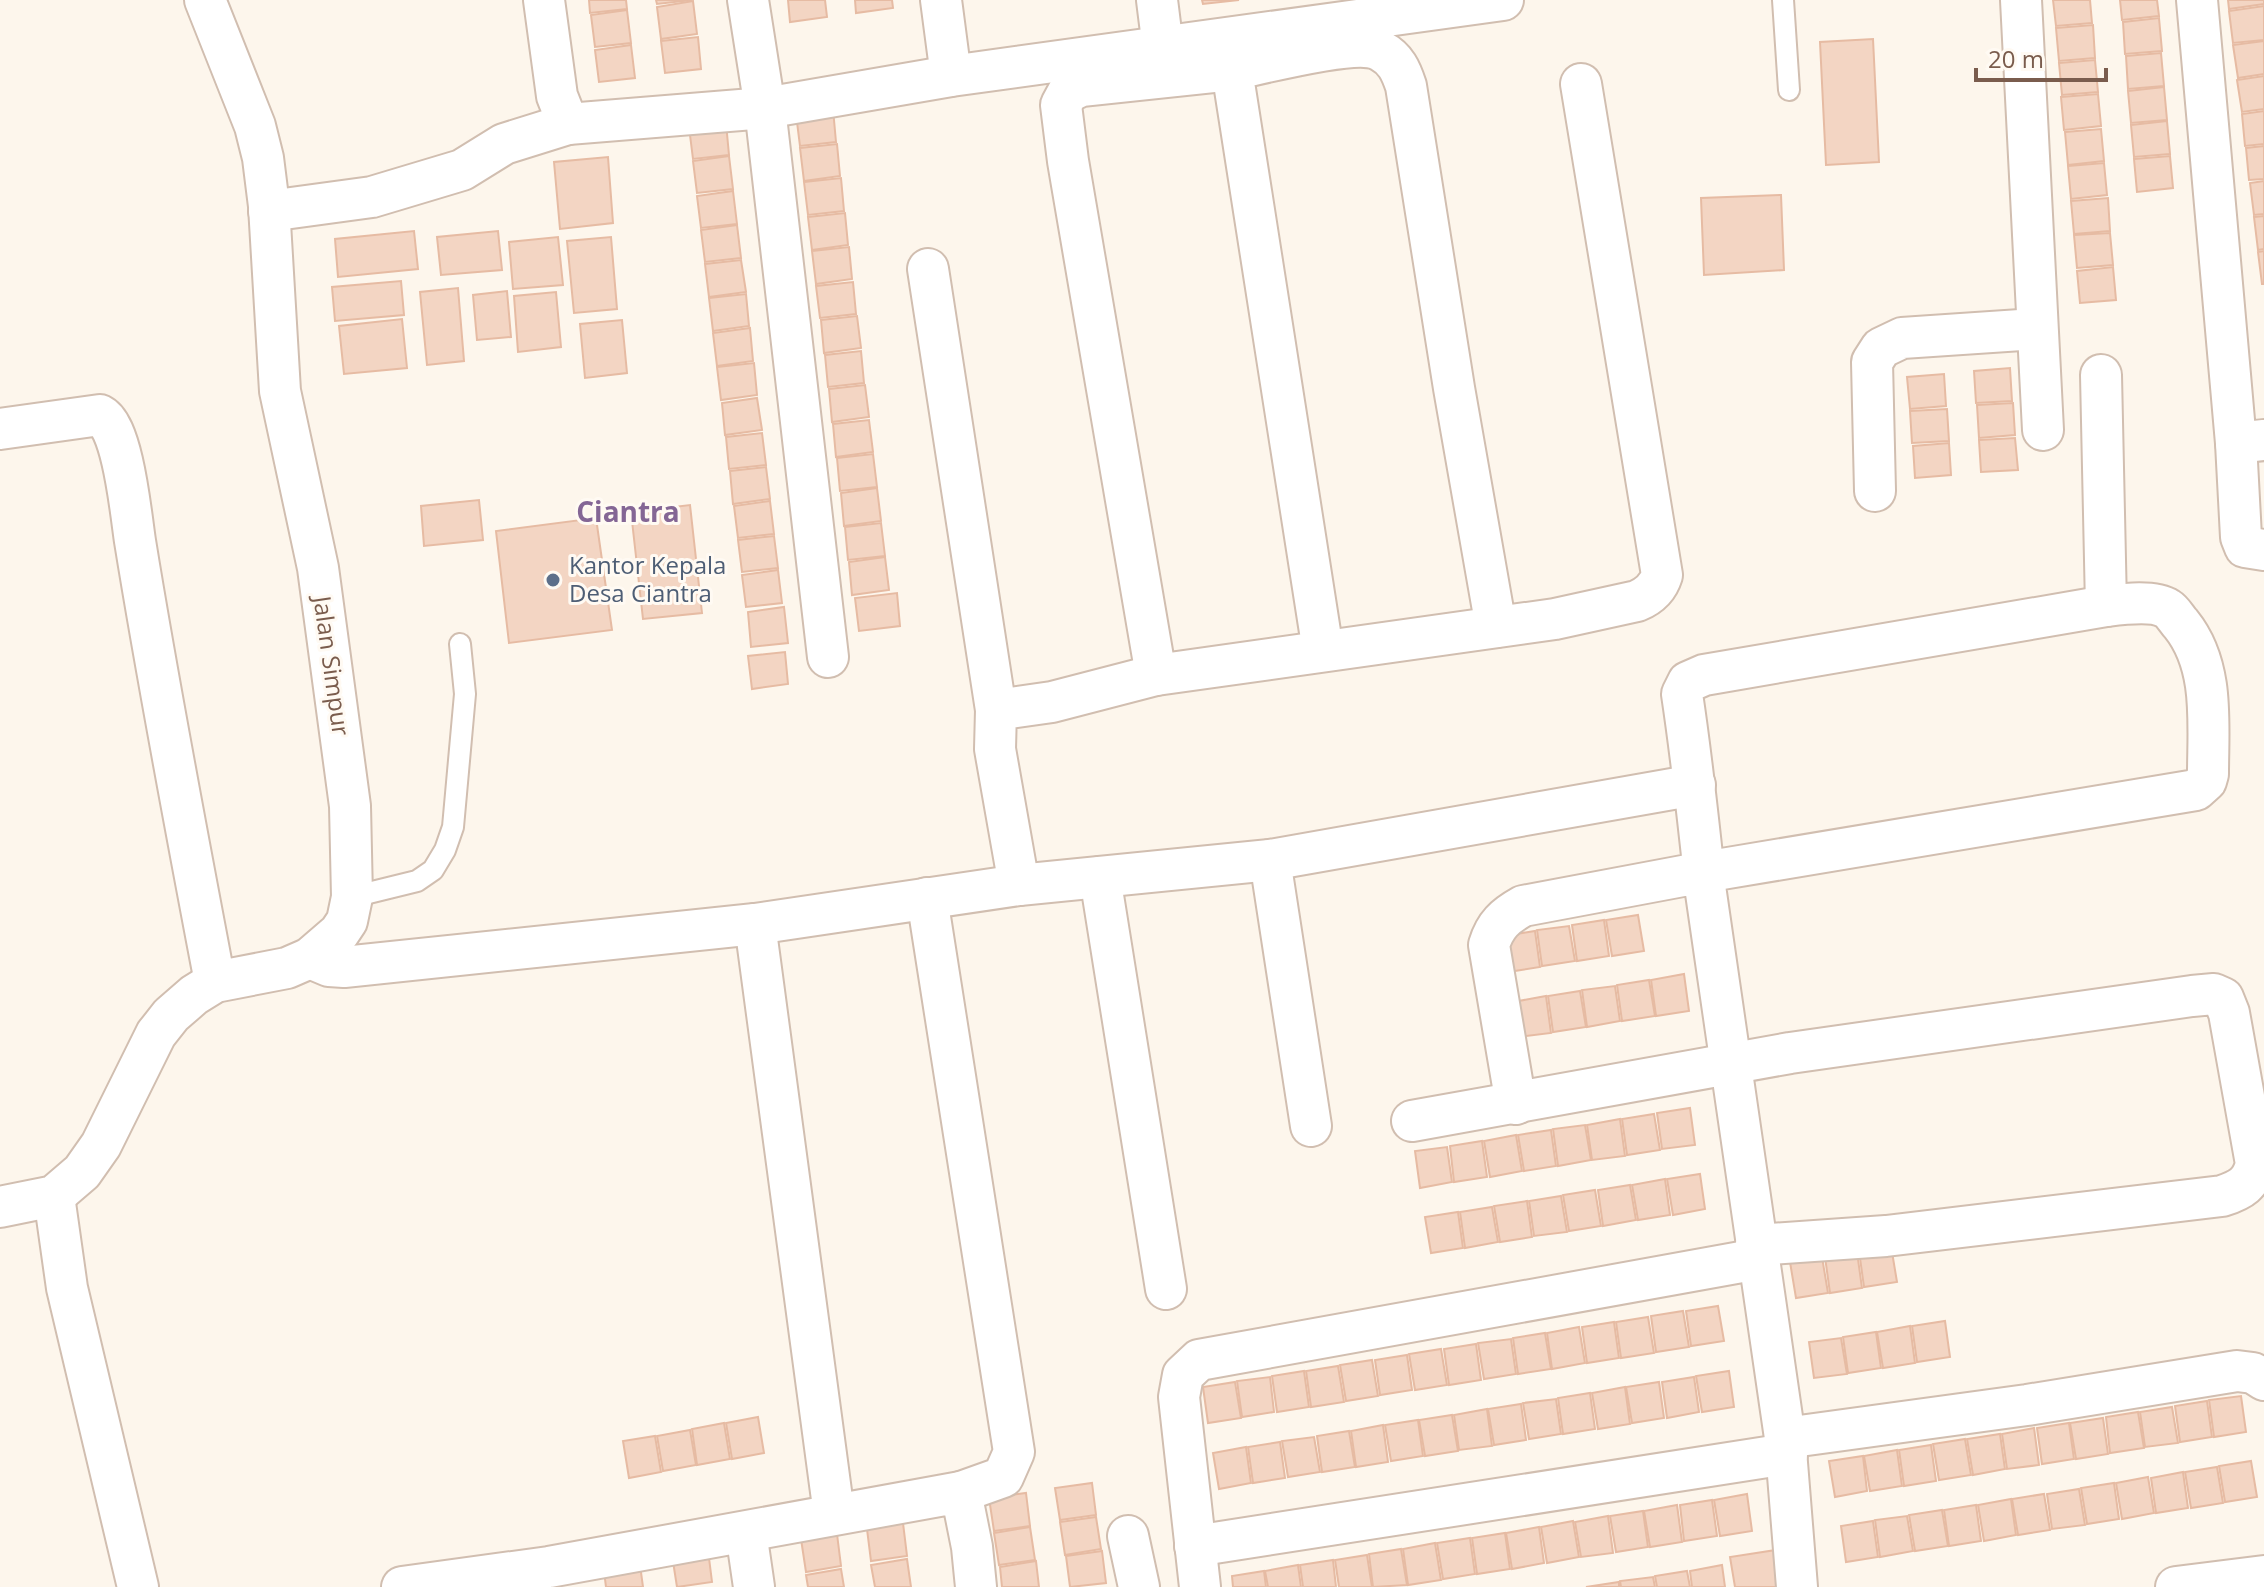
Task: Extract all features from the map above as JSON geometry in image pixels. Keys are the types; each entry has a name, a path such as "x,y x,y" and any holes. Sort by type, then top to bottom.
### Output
{"street":[{"name":"Jalan Simpur","path":"54,1196 82,1172 101,1145 156,1034 183,1005 215,982 287,968 310,958 339,933 347,921 352,897 350,806 318,568 280,391 263,158 255,126 205,0"},
{"path":"544,0 557,96 568,124"},
{"path":"748,0 765,108 828,657"},
{"path":"941,0 951,76"},
{"path":"1157,0 1163,48"},
{"path":"269,211 372,197 462,170 504,144 568,124 765,108 951,76 1163,48 1350,10 1503,0"},
{"path":"2021,0 2043,430"},
{"path":"2197,0 2250,441 2241,537 2245,547 2264,550"},
{"path":"1156,675 1068,161 1061,105 1068,92 1081,86 1232,70 1278,59 1345,49 1373,48 1390,57 1400,69 1406,86 1496,627"},
{"path":"1232,70 1323,651"},
{"path":"996,710 1052,702 1156,675 1555,619 1637,601 1654,589 1662,575 1581,84"},
{"path":"928,269 996,710 995,749 1019,885"},
{"path":"1875,491 1872,362 1881,348 1902,338 2036,329"},
{"path":"2101,375 2106,606"},
{"path":"0,429 100,415 114,435 125,477 162,707 215,982"},
{"path":"1516,1104 1489,945 1497,925 1523,906 1704,872 2183,794 2200,788 2208,774 2209,696 2200,658 2189,633 2169,610 2156,605 2106,606 1694,678 1682,694 1695,785 1704,872 1730,1064 1786,1446 1797,1587"},
{"path":"310,958 329,966 344,967 755,924 1019,885 1270,860 1695,785"},
{"path":"1270,860 1311,1126"},
{"path":"1100,877 1166,1289"},
{"path":"402,1587 550,1577 746,1532 961,1492 1003,1477 1014,1452 927,898"},
{"path":"755,924 834,1514"},
{"path":"1200,1587 1179,1397 1183,1375 1199,1360 1757,1252 2222,1196 2239,1191 2248,1184 2256,1164 2229,1013 2223,998 2214,994 1790,1053 1412,1121"},
{"path":"0,1207 54,1196 73,1316 138,1587"},
{"path":"1195,1546 2237,1371 2253,1373 2264,1380"},
{"path":"961,1492 976,1587"},
{"path":"746,1532 754,1587"},
{"path":"1128,1536 1139,1587"},
{"path":"2176,1587 2264,1576"}],"lane":[{"path":"1783,0 1789,90"},
{"path":"352,897 417,881 433,870 445,850 453,827 465,694 460,644"}],"building":[{"path":"589,0 626,0 627,9 590,13"},
{"path":"656,0 692,0 657,4"},
{"path":"788,0 825,0 827,17 790,22"},
{"path":"855,0 892,0 893,8 856,13"},
{"path":"1202,0 1239,0 1203,4"},
{"path":"2053,0 2090,0 2092,23 2056,26"},
{"path":"2120,0 2157,0 2159,16 2122,20"},
{"path":"2228,0 2264,0 2264,4 2229,9"},
{"path":"693,1 697,34 661,39 657,7"},
{"path":"2264,6 2264,40 2233,43 2229,11"},
{"path":"627,10 631,43 595,47 591,15"},
{"path":"2159,18 2162,51 2125,54 2123,22"},
{"path":"2093,25 2095,58 2059,61 2056,28"},
{"path":"698,37 701,69 665,73 661,41"},
{"path":"1873,39 1879,162 1826,165 1820,42"},
{"path":"2264,41 2264,74 2238,78 2233,45"},
{"path":"631,45 635,78 599,82 595,50"},
{"path":"2161,53 2164,86 2128,89 2126,56"},
{"path":"2095,60 2098,92 2062,95 2059,63"},
{"path":"2264,76 2264,109 2242,112 2237,80"},
{"path":"2164,87 2167,120 2131,123 2128,91"},
{"path":"2098,94 2101,126 2064,130 2061,97"},
{"path":"833,109 836,142 800,146 796,114"},
{"path":"2264,111 2264,144 2245,146 2242,114"},
{"path":"2167,121 2170,154 2134,157 2131,125"},
{"path":"726,123 729,155 693,159 689,127"},
{"path":"2101,129 2104,161 2068,165 2065,132"},
{"path":"837,144 840,176 804,181 800,148"},
{"path":"2264,146 2264,179 2249,180 2246,148"},
{"path":"729,156 733,189 697,193 693,161"},
{"path":"2170,156 2173,188 2137,192 2134,159"},
{"path":"608,157 613,223 560,229 554,162"},
{"path":"2104,163 2107,195 2071,199 2068,166"},
{"path":"841,178 844,211 808,215 804,182"},
{"path":"2264,181 2264,214 2254,215 2250,183"},
{"path":"733,191 737,224 701,228 697,196"},
{"path":"1781,195 1784,270 1704,275 1701,198"},
{"path":"2108,198 2110,231 2074,234 2071,201"},
{"path":"845,213 848,245 812,250 808,217"},
{"path":"2264,216 2264,249 2258,250 2254,217"},
{"path":"737,225 741,258 705,262 701,230"},
{"path":"414,231 418,269 338,277 335,239"},
{"path":"498,231 502,270 441,275 437,237"},
{"path":"2110,233 2113,265 2077,268 2074,235"},
{"path":"558,237 563,285 513,289 509,242"},
{"path":"611,237 617,309 574,313 567,241"},
{"path":"849,247 852,279 816,284 812,251"},
{"path":"2264,251 2264,284 2262,284 2258,252"},
{"path":"741,260 746,292 709,297 705,264"},
{"path":"2113,267 2116,300 2080,303 2077,271"},
{"path":"401,281 404,315 335,321 332,287"},
{"path":"853,282 856,314 820,318 816,286"},
{"path":"458,288 464,361 427,365 420,292"},
{"path":"507,291 511,337 477,340 473,295"},
{"path":"556,292 561,347 518,352 514,296"},
{"path":"746,294 749,326 713,331 709,298"},
{"path":"857,316 861,348 824,353 821,320"},
{"path":"402,319 407,368 344,374 339,326"},
{"path":"622,320 627,373 585,378 580,324"},
{"path":"750,328 753,361 717,366 713,333"},
{"path":"861,351 864,383 828,387 825,355"},
{"path":"754,363 757,395 721,400 717,367"},
{"path":"2010,368 2012,401 1976,403 1974,371"},
{"path":"1944,374 1946,406 1910,409 1907,377"},
{"path":"865,385 869,417 832,422 829,389"},
{"path":"757,398 762,430 725,435 722,403"},
{"path":"2013,403 2015,435 1979,438 1977,405"},
{"path":"1947,409 1949,441 1912,443 1910,411"},
{"path":"869,420 873,452 836,457 833,424"},
{"path":"762,433 766,465 729,469 726,437"},
{"path":"2015,438 2018,470 1981,472 1979,440"},
{"path":"1949,443 1951,475 1915,478 1913,446"},
{"path":"873,454 877,487 840,491 837,458"},
{"path":"766,467 770,499 733,504 730,471"},
{"path":"877,488 881,521 844,526 841,493"},
{"path":"479,500 483,540 424,546 421,506"},
{"path":"770,501 774,534 738,538 734,506"},
{"path":"690,505 702,613 643,619 631,512"},
{"name":"Kantor Kepala Desa Ciantra","path":"596,518 612,630 509,643 496,531"},
{"path":"881,523 885,556 848,560 845,527"},
{"path":"774,536 778,568 742,572 738,540"},
{"path":"885,557 889,590 852,595 849,562"},
{"path":"778,570 782,603 746,607 742,575"},
{"path":"897,593 900,626 859,631 855,598"},
{"path":"784,607 788,643 751,647 748,612"},
{"path":"785,652 788,684 752,689 748,656"},
{"path":"1638,915 1644,951 1612,956 1606,920"},
{"path":"1604,920 1609,956 1577,961 1572,925"},
{"path":"1569,926 1575,961 1542,966 1537,930"},
{"path":"1535,931 1540,967 1508,972 1502,936"},
{"path":"1684,974 1689,1011 1656,1016 1651,980"},
{"path":"1649,980 1655,1016 1622,1021 1617,985"},
{"path":"1615,986 1620,1021 1587,1027 1582,990"},
{"path":"1580,991 1586,1027 1553,1032 1548,996"},
{"path":"1546,996 1551,1033 1518,1037 1513,1002"},
{"path":"1690,1108 1695,1145 1662,1149 1657,1113"},
{"path":"1654,1114 1660,1150 1627,1155 1622,1119"},
{"path":"1620,1119 1625,1156 1592,1160 1587,1125"},
{"path":"1585,1125 1591,1160 1558,1166 1553,1129"},
{"path":"1551,1130 1556,1166 1524,1171 1518,1135"},
{"path":"1516,1135 1522,1171 1490,1177 1484,1141"},
{"path":"1482,1141 1487,1177 1454,1182 1450,1146"},
{"path":"1447,1147 1452,1182 1420,1188 1415,1151"},
{"path":"1700,1174 1705,1209 1673,1215 1667,1179"},
{"path":"1665,1179 1670,1215 1638,1220 1632,1185"},
{"path":"1630,1185 1636,1220 1603,1226 1598,1190"},
{"path":"1595,1190 1601,1226 1569,1231 1563,1195"},
{"path":"1561,1196 1567,1232 1534,1236 1529,1201"},
{"path":"1527,1201 1532,1237 1500,1242 1494,1206"},
{"path":"1492,1207 1498,1242 1465,1248 1460,1212"},
{"path":"1458,1212 1463,1248 1431,1253 1425,1217"},
{"path":"1891,1246 1897,1282 1864,1287 1859,1251"},
{"path":"1857,1252 1862,1288 1830,1293 1825,1257"},
{"path":"1822,1257 1828,1293 1796,1298 1790,1262"},
{"path":"1718,1306 1724,1341 1691,1346 1686,1311"},
{"path":"1683,1311 1689,1347 1656,1352 1651,1316"},
{"path":"1648,1317 1654,1353 1621,1358 1616,1322"},
{"path":"1945,1321 1950,1357 1917,1362 1912,1326"},
{"path":"1614,1322 1619,1358 1587,1363 1582,1327"},
{"path":"1910,1326 1915,1363 1883,1368 1877,1332"},
{"path":"1579,1327 1585,1363 1552,1369 1547,1333"},
{"path":"1876,1332 1881,1368 1848,1373 1843,1337"},
{"path":"1545,1333 1551,1369 1518,1374 1513,1338"},
{"path":"1841,1338 1847,1374 1814,1378 1809,1342"},
{"path":"1511,1339 1516,1374 1484,1379 1478,1343"},
{"path":"1476,1344 1481,1380 1449,1385 1444,1349"},
{"path":"1441,1349 1447,1385 1415,1390 1409,1354"},
{"path":"1407,1355 1412,1390 1380,1395 1375,1360"},
{"path":"1372,1360 1378,1396 1346,1401 1340,1365"},
{"path":"1338,1366 1344,1402 1311,1407 1306,1371"},
{"path":"1304,1371 1309,1407 1277,1412 1272,1376"},
{"path":"1729,1371 1734,1407 1702,1412 1696,1376"},
{"path":"1270,1377 1274,1412 1242,1417 1237,1381"},
{"path":"1694,1377 1699,1412 1667,1418 1662,1382"},
{"path":"1235,1382 1241,1418 1208,1423 1203,1387"},
{"path":"1659,1382 1664,1418 1632,1423 1626,1387"},
{"path":"1625,1387 1630,1424 1598,1429 1592,1393"},
{"path":"1590,1393 1595,1429 1563,1434 1558,1398"},
{"path":"2241,1396 2246,1432 2214,1437 2209,1400"},
{"path":"1556,1399 1561,1434 1529,1439 1523,1403"},
{"path":"2207,1401 2212,1437 2180,1442 2175,1406"},
{"path":"1521,1404 1526,1440 1494,1445 1488,1409"},
{"path":"2172,1407 2178,1443 2145,1447 2140,1412"},
{"path":"1487,1409 1492,1446 1459,1450 1454,1415"},
{"path":"2138,1412 2144,1448 2110,1453 2106,1417"},
{"path":"1452,1415 1458,1451 1425,1456 1419,1420"},
{"path":"758,1417 764,1453 732,1459 726,1423"},
{"path":"2103,1418 2108,1454 2076,1459 2070,1423"},
{"path":"1418,1420 1423,1456 1391,1461 1385,1425"},
{"path":"724,1423 730,1459 697,1465 692,1429"},
{"path":"2069,1423 2074,1459 2042,1464 2037,1428"},
{"path":"1383,1425 1388,1462 1356,1467 1351,1431"},
{"path":"2034,1428 2039,1465 2007,1469 2002,1434"},
{"path":"690,1430 696,1465 663,1471 657,1436"},
{"path":"1349,1431 1355,1467 1322,1472 1317,1436"},
{"path":"2000,1434 2005,1469 1973,1475 1967,1439"},
{"path":"655,1436 661,1472 629,1478 623,1441"},
{"path":"1314,1437 1320,1472 1288,1477 1282,1441"},
{"path":"1965,1439 1971,1475 1939,1480 1933,1444"},
{"path":"1280,1442 1285,1478 1253,1483 1248,1447"},
{"path":"1931,1445 1936,1481 1904,1486 1899,1450"},
{"path":"1246,1447 1251,1483 1219,1489 1213,1453"},
{"path":"1897,1450 1902,1486 1870,1491 1864,1456"},
{"path":"1863,1456 1867,1491 1835,1497 1829,1461"},
{"path":"2251,1461 2257,1497 2225,1502 2219,1466"},
{"path":"2217,1467 2223,1503 2191,1508 2185,1472"},
{"path":"2183,1472 2188,1508 2156,1513 2151,1478"},
{"path":"2148,1477 2154,1513 2122,1519 2116,1483"},
{"path":"1092,1483 1096,1515 1060,1520 1055,1488"},
{"path":"2114,1483 2119,1519 2087,1524 2081,1488"},
{"path":"2079,1489 2085,1525 2052,1529 2047,1494"},
{"path":"1026,1493 1030,1526 994,1531 989,1498"},
{"path":"1747,1494 1752,1531 1720,1536 1714,1500"},
{"path":"2044,1494 2050,1530 2018,1535 2012,1499"},
{"path":"2011,1499 2016,1535 1984,1541 1978,1505"},
{"path":"1712,1500 1717,1536 1684,1541 1680,1505"},
{"path":"1677,1505 1682,1542 1650,1547 1644,1511"},
{"path":"1976,1505 1981,1541 1949,1546 1944,1510"},
{"path":"1942,1510 1948,1546 1915,1551 1909,1515"},
{"path":"1643,1511 1648,1547 1616,1552 1610,1516"},
{"path":"1608,1516 1613,1553 1581,1557 1575,1522"},
{"path":"1907,1516 1913,1551 1880,1557 1875,1520"},
{"path":"1096,1517 1101,1549 1065,1555 1060,1522"},
{"path":"1573,1521 1579,1557 1547,1563 1541,1527"},
{"path":"1873,1521 1878,1557 1846,1562 1841,1526"},
{"path":"903,1523 907,1556 871,1561 867,1529"},
{"path":"1030,1527 1035,1560 999,1565 994,1533"},
{"path":"1539,1527 1544,1563 1512,1569 1506,1533"},
{"path":"1505,1533 1510,1569 1477,1574 1472,1538"},
{"path":"837,1534 841,1566 806,1572 801,1539"},
{"path":"1470,1538 1475,1574 1443,1579 1437,1543"},
{"path":"1435,1543 1441,1580 1408,1585 1403,1549"},
{"path":"1401,1549 1407,1585 1373,1587 1369,1554"},
{"path":"708,1550 712,1582 677,1587 672,1555"},
{"path":"1776,1550 1782,1587 1735,1587 1730,1557"},
{"path":"1102,1551 1106,1583 1070,1587 1066,1556"},
{"path":"1367,1555 1372,1587 1339,1587 1335,1560"},
{"path":"907,1559 911,1587 875,1587 871,1565"},
{"path":"1333,1560 1336,1587 1303,1587 1300,1565"},
{"path":"1036,1561 1039,1587 1002,1587 1000,1567"},
{"path":"640,1565 643,1587 606,1587 604,1571"},
{"path":"1298,1565 1301,1587 1268,1587 1265,1571"},
{"path":"1722,1565 1725,1587 1692,1587 1690,1571"},
{"path":"841,1569 844,1587 808,1587 806,1575"},
{"path":"1264,1571 1266,1587 1233,1587 1232,1576"},
{"path":"1687,1571 1690,1587 1657,1587 1655,1576"},
{"path":"1653,1577 1655,1587 1621,1587 1620,1581"},
{"path":"1619,1582 1619,1587 1586,1587"}],"place":[{"name":"Kantor Kepala Desa Ciantra","path":"553,580"}],"district":[{"name":"Ciantra","path":"628,512"}]}
